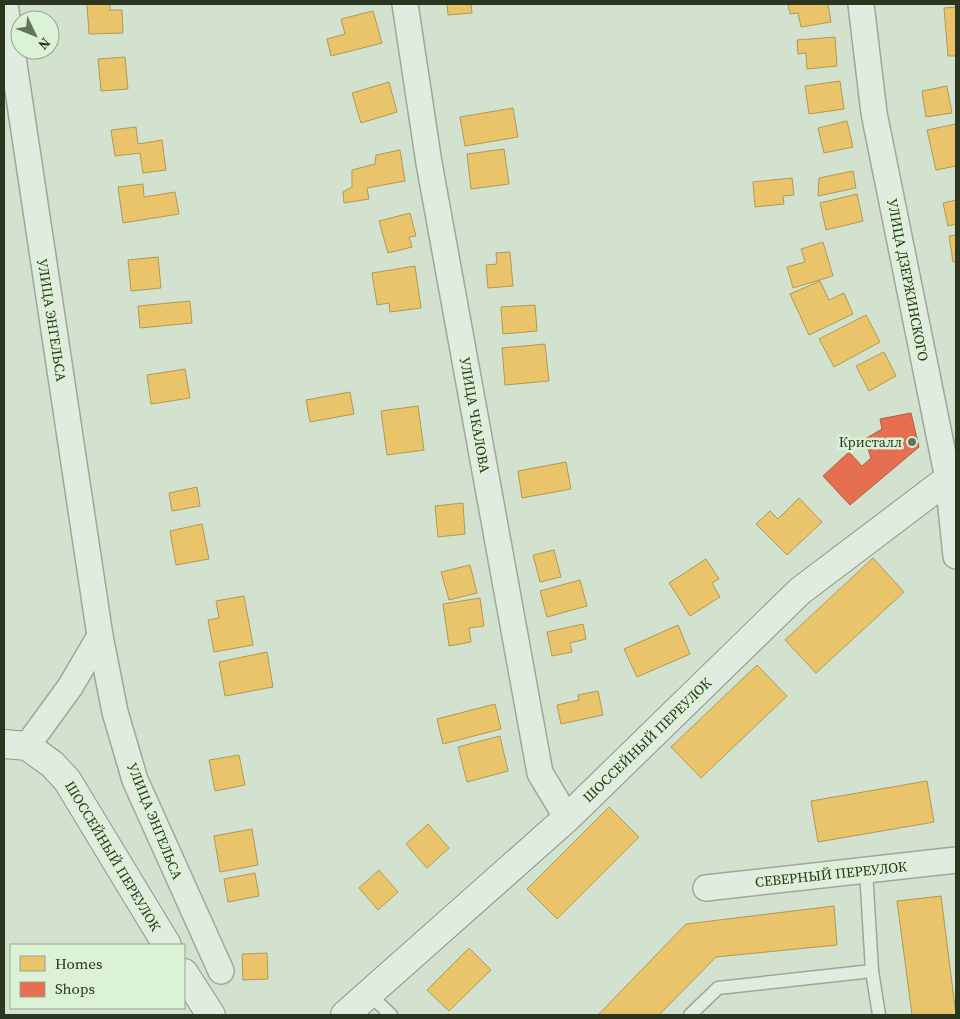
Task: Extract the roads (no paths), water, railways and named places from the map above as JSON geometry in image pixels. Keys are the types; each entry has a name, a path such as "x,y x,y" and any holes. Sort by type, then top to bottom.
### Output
{"main road":[{"name":"ШОССЕЙНЫЙ ПЕРЕУЛОК","path":"345,1015 567,818 800,591 952,478"},
{"name":"ШОССЕЙНЫЙ ПЕРЕУЛОК","path":"15,745 52,764 67,780 166,944"},
{"path":"185,976 211,1015"}],"street":[{"name":"УЛИЦА ЭНГЕЛЬСА","path":"4,4 100,636 115,712 135,780 221,971"},
{"name":"УЛИЦА ЧКАЛОВА","path":"405,4 428,163 540,773 567,818"},
{"name":"УЛИЦА ДЗЕРЖИНСКОГО","path":"861,4 874,113 952,478 956,556"},
{"path":"15,745 70,688 100,636"},
{"name":"СЕВЕРНЫЙ ПЕРЕУЛОК","path":"706,888 956,860"}],"lane":[{"path":"866,870 872,971 879,1015"},
{"path":"690,1015 718,988 872,971"},
{"path":"369,994 391,1015"}],"place":[{"name":"Кристалл","path":"912,442"}]}
